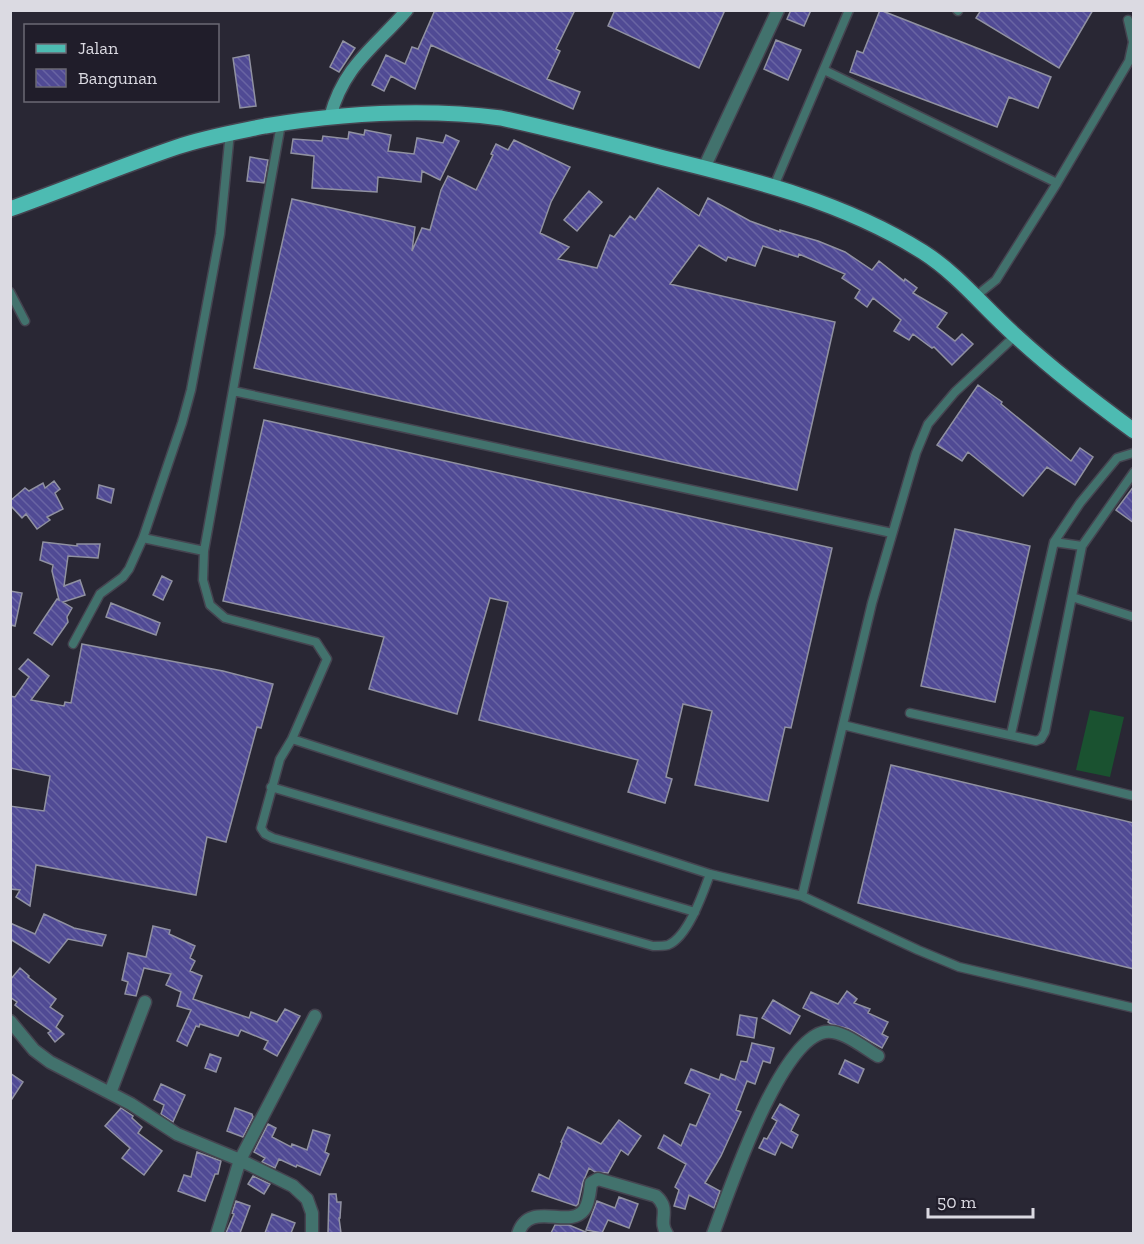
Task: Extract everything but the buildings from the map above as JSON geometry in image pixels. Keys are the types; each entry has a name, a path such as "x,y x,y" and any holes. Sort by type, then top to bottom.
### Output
{"main road":[{"path":"10,209 178,147 230,132 330,117 411,111 462,113 501,118 774,186 828,204 880,226 951,272 1015,336 1088,397 1134,431"}],"street":[{"path":"330,117 335,98 344,81 367,50 407,10"},
{"path":"704,168 778,10"},
{"path":"110,1093 145,1002"},
{"path":"217,1233 240,1160 315,1016"},
{"path":"10,1021 39,1055 131,1104 177,1134 240,1160 293,1186 307,1199 312,1214 312,1233"},
{"path":"713,1233 765,1104 781,1075 799,1050 818,1034 834,1032 878,1056"},
{"path":"518,1233 524,1222 533,1217 579,1214 586,1207 591,1183 598,1179 656,1196 661,1200 665,1209 663,1225 667,1233"}],"lane":[{"path":"774,186 849,10"},
{"path":"976,296 996,279 1057,183 1129,61 1133,42 1128,20"},
{"path":"824,70 1057,183"},
{"path":"281,124 204,551 203,580 210,605 225,618 316,642 327,659 292,739 280,759 261,828 265,834 273,837 653,946 668,945 682,933 695,912 710,874"},
{"path":"74,644 100,594 123,577 129,568 143,537 182,423 191,390 220,234 230,132"},
{"path":"10,292 25,321"},
{"path":"802,896 872,603 916,453 928,424 955,392 1015,336"},
{"path":"233,391 892,533"},
{"path":"1011,734 1053,542 1080,503 1117,458 1134,453"},
{"path":"910,713 1036,741 1041,739 1045,732 1082,546 1134,472"},
{"path":"143,537 204,551"},
{"path":"1053,542 1082,546"},
{"path":"1072,597 1134,617"},
{"path":"843,725 1134,796"},
{"path":"292,739 710,874 802,896 959,967 1134,1008"},
{"path":"271,787 695,912"}],"green space":[{"path":"1090,710 1124,717 1110,777 1076,770"}]}
